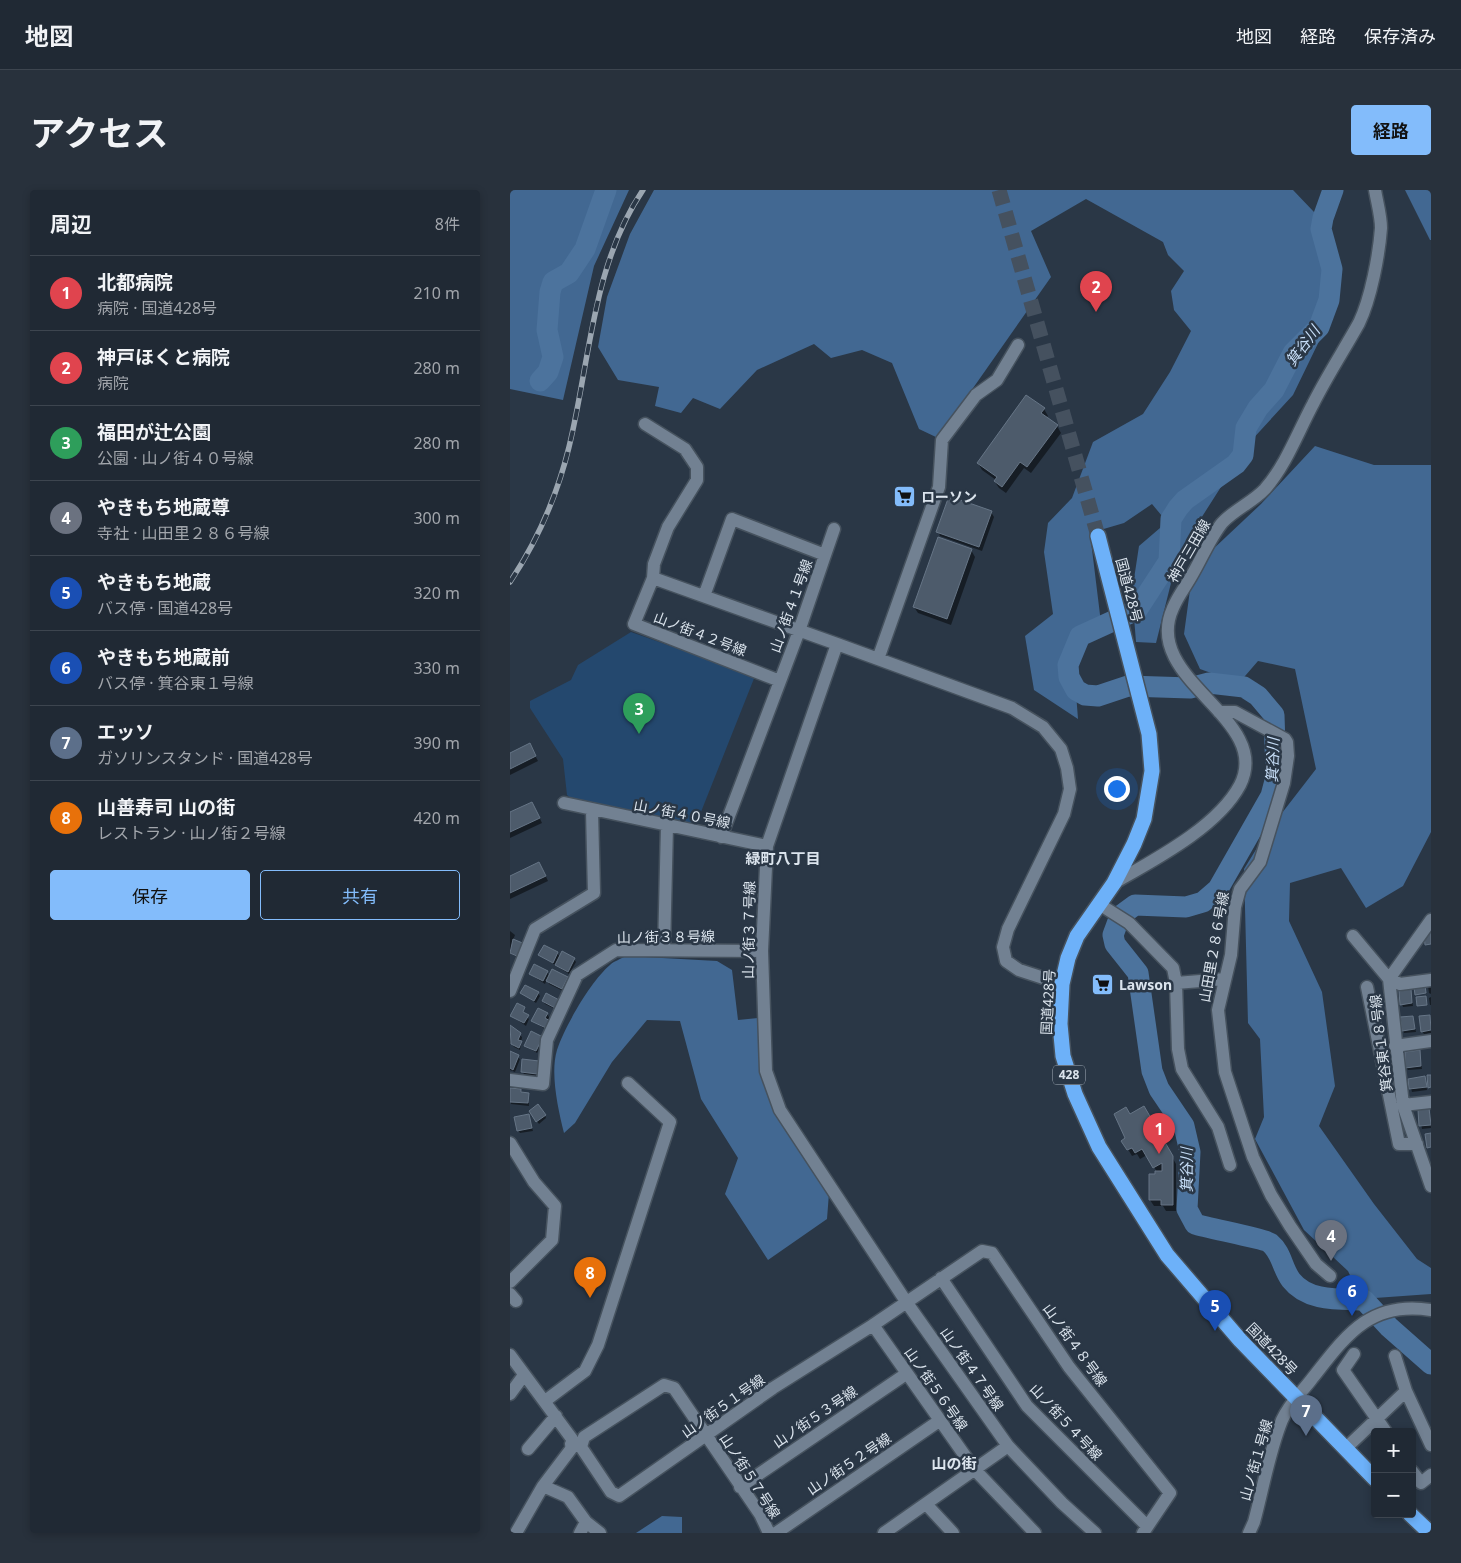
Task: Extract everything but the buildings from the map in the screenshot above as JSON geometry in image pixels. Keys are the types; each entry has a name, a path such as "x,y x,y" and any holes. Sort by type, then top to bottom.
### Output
{"highway":[{"name":"国道428号","path":"1098,536 1150,734 1152,771 1144,819 1114,883 1105,908 1078,936 1068,958 1062,984 1060,1024 1063,1056 1075,1094 1099,1147 1167,1255 1240,1340 1371,1475"},
{"path":"1414,1518 1430,1533"}],"street":[{"name":"神戸三田線","path":"1114,883 1170,851 1194,833 1224,806 1239,786 1246,770 1244,755 1230,725 1187,677 1170,646 1166,630 1173,608 1221,524 1238,507 1263,490 1278,471 1328,374 1360,320 1373,278 1381,226 1375,190"},
{"path":"878,660 939,487 942,440 976,395 997,380 1018,345"},
{"path":"645,424 685,449 697,467 697,480 668,526 654,564 653,578 1012,708 1043,727 1061,749 1068,768 1070,788 1064,814 1008,929 1003,947 1006,961 1019,970 1062,984"},
{"name":"山ノ街４１号線","path":"704,596 732,520 825,555 800,631 721,837"},
{"path":"825,555 834,529"},
{"name":"山ノ街４２号線","path":"653,578 634,624 780,680"},
{"name":"山ノ街３７号線","path":"837,644 767,846 762,951 766,1071 772,1093 780,1110 844,1206"},
{"name":"山田里２８６号線","path":"1219,712 1234,712 1284,739 1287,742 1288,756 1284,783 1260,862 1240,889 1234,907 1231,955 1218,1010 1225,1072 1251,1152 1271,1195 1316,1264 1330,1276"},
{"name":"山ノ街４０号線","path":"564,803 592,811 767,846"},
{"path":"510,990 535,929 594,893 592,811"},
{"path":"664,950 667,826"},
{"path":"1105,908 1129,923 1173,968 1176,983 1178,1049 1182,1069 1218,1127 1230,1165"},
{"name":"箕谷東１８号線","path":"1431,920 1389,979 1403,1105 1416,1144 1427,1162 1431,1186"},
{"path":"1353,936 1389,979 1400,984 1431,980"},
{"name":"山ノ街３８号線","path":"510,1080 543,1084 547,1040 577,975 616,950 762,951"},
{"path":"1176,983 1225,979"},
{"name":"箕谷東１８号線","path":"1367,987 1398,1144 1416,1144"},
{"path":"1395,1046 1431,1041"},
{"path":"545,1401 585,1371 598,1345 670,1122 628,1083"},
{"path":"1403,1105 1431,1102"},
{"path":"510,1143 534,1182 555,1206 552,1240 510,1282"},
{"name":"山ノ街４７号線","path":"844,1206 907,1303 1008,1446 1062,1503 1095,1533"},
{"name":"山ノ街４８号線","path":"907,1303 982,1251 992,1253 1069,1367 1170,1493 1145,1530"},
{"name":"山ノ街５４号線","path":"941,1278 1027,1406 1145,1530"},
{"name":"山ノ街５１号線","path":"576,1446 611,1492 619,1496 773,1388 907,1303"},
{"name":"山ノ街１号線","path":"1249,1533 1254,1522 1282,1422 1296,1398 1342,1339 1359,1325 1386,1313 1404,1309 1431,1310"},
{"name":"山ノ街５６号線","path":"873,1325 975,1470 1035,1533"},
{"path":"1354,1354 1343,1370 1383,1428"},
{"path":"510,1355 576,1446"},
{"path":"1395,1356 1406,1391 1431,1445"},
{"name":"山ノ街５３号線","path":"740,1487 906,1374"},
{"path":"510,1394 524,1375"},
{"name":"山ノ街５７号線","path":"516,1533 542,1486 584,1437 664,1385 674,1388 760,1514 769,1533"},
{"path":"1346,1449 1406,1391"},
{"path":"528,1449 556,1416"},
{"name":"山ノ街５２号線","path":"776,1533 939,1421"},
{"path":"884,1533 1008,1446"},
{"path":"1413,1473 1420,1483 1431,1475"},
{"path":"542,1486 568,1497 583,1527 600,1533"},
{"path":"926,1504 953,1533"}],"shaded area":[{"path":"510,190 629,190 594,266 563,400 510,389"},
{"path":"654,190 1293,190 1314,212 1325,265 1325,329 1293,395 1249,443 1198,523 1171,583 1156,643 1136,642 1132,592 1139,546 1167,522 1152,504 1124,523 1090,533 1102,631 1072,641 1078,719 1034,690 1025,636 1053,614 1044,552 1048,523 1072,498 1093,442 1143,414 1170,372 1191,331 1174,310 1171,291 1184,271 1168,255 1163,242 1086,199 1031,231 1051,277 938,438 919,429 892,363 862,350 831,358 814,344 757,370 720,409 693,398 681,413 655,406 659,387 618,380 598,347 607,297 630,234"},
{"path":"1405,190 1431,190 1431,240 1430,240"},
{"path":"1315,446 1374,465 1431,465 1431,832 1403,886 1366,908 1341,868 1290,883 1289,921 1322,992 1335,1086 1319,1126 1374,1204 1417,1259 1431,1268 1431,1294 1361,1299 1348,1271 1304,1230 1255,1139 1264,1117 1260,1039 1248,1023 1244,869 1265,835 1316,769 1295,669 1258,661 1239,683 1200,669 1184,634 1193,568 1261,504"},
{"path":"631,632 755,676 695,827 574,801 567,795 563,759 530,708 530,701 571,680 578,665"},
{"path":"626,956 717,961 732,970 738,1020 758,1018 765,1080 829,1193 827,1219 768,1260 725,1194 738,1158 701,1099 680,1021 647,1020 612,1062 575,1123 564,1133 557,1102 554,1069 557,1050 572,1017 595,982 612,964"},
{"path":"662,1516 682,1517 682,1533 636,1533"}],"waterway":[{"path":"540,381 548,372 553,357 547,330 550,292 553,282 569,273 585,249 606,190"},
{"name":"箕谷川","path":"1333,190 1321,229 1332,269 1329,300 1319,327 1293,353 1274,390 1258,408 1246,428 1243,455 1236,464 1185,500 1178,508 1171,519 1169,561 1137,610 1080,636 1068,665 1069,677 1076,690 1085,695 1098,696 1128,686 1190,688 1209,683 1244,687 1258,696 1274,715 1276,777 1271,796 1218,889 1203,902 1186,907 1135,905 1120,916 1113,935 1115,944 1138,973 1152,1071 1159,1089 1184,1126 1190,1152 1187,1209 1195,1224 1270,1243 1277,1251 1291,1280 1298,1287 1315,1296 1325,1298 1364,1300 1389,1327 1431,1364"}],"tunnel":[{"path":"999,190 1098,536"}],"railway":[{"path":"510,582 538,534 559,483 569,447 603,282 613,250 626,219 643,190"}],"place":[{"name":"神戸ほくと病院","path":"1096,312"},
{"name":"ローソン","path":"905,497"},
{"name":"福田が辻公園","path":"639,734"},
{"name":"Lawson","path":"1103,985"},
{"name":"北都病院","path":"1159,1154"},
{"name":"やきもち地蔵尊","path":"1331,1261"},
{"name":"山善寿司 山の街","path":"590,1298"},
{"name":"やきもち地蔵前","path":"1352,1316"},
{"name":"やきもち地蔵","path":"1215,1331"},
{"name":"エッソ","path":"1306,1436"}],"district":[{"name":"緑町八丁目","path":"783,859"},
{"name":"山の街","path":"954,1464"}]}
